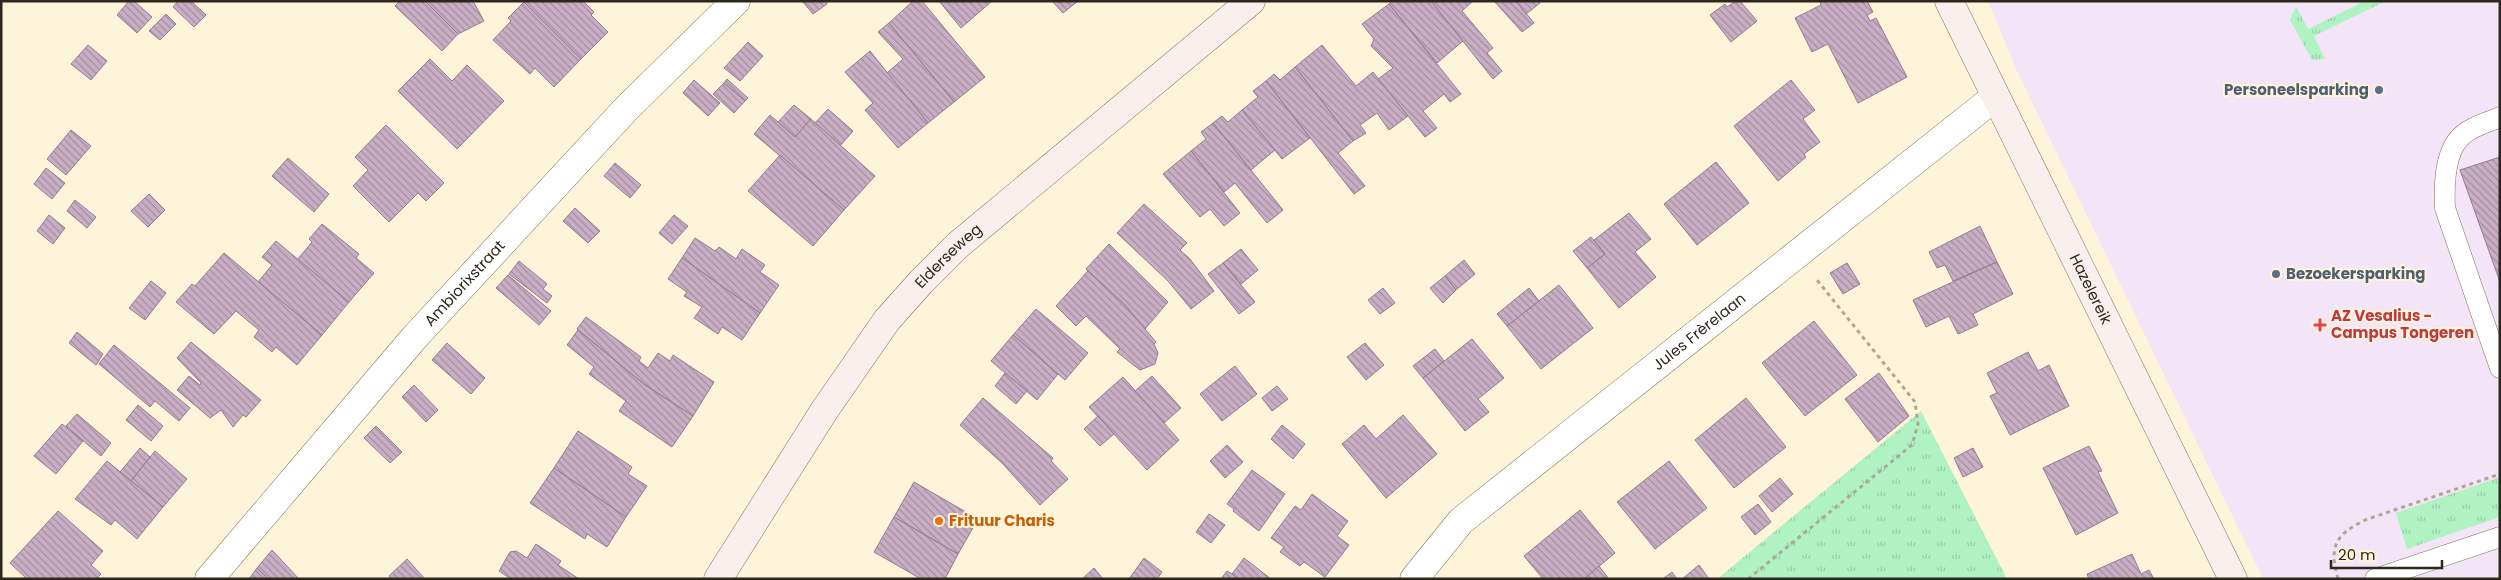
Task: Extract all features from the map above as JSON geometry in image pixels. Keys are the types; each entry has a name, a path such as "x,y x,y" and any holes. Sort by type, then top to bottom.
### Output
{"main road":[{"name":"Elderseweg","path":"718,579 824,411 887,320 921,282 958,245 1251,1"},
{"name":"Hazelereik","path":"1949,1 2233,579"}],"street":[{"name":"Ambiorixstraat","path":"210,579 414,338 626,109 736,1"},
{"name":"Jules Frèrelaan","path":"1414,579 1461,521 1995,97"}],"lane":[{"path":"2500,117 2464,134 2455,144 2444,183 2445,208 2500,368"},
{"path":"2375,579 2500,537"}],"path":[{"path":"1748,579 1912,444 1918,424 1915,402 1796,254"},
{"path":"2338,579 2334,562 2337,542 2346,530 2365,520 2500,474"}],"shaded area":[{"name":"AZ Vesalius - Campus Tongeren","path":"1988,1 2500,1 2500,579 2263,579 2017,71"}],"green space":[{"path":"2365,1 2386,1 2314,36 2325,59 2312,60 2290,20 2296,6 2308,29"},
{"path":"1921,411 2007,579 1717,579"},
{"path":"2500,477 2500,517 2407,549 2396,513"}],"building":[{"path":"129,1 134,1 152,17 137,33 117,15"},
{"path":"178,1 191,1 206,15 194,27 173,7"},
{"path":"400,1 425,1 458,34 442,51 395,6"},
{"path":"425,1 473,1 484,21 458,34"},
{"path":"523,1 583,1 594,12 591,15 608,32 581,59"},
{"path":"802,1 825,1 827,4 813,14"},
{"path":"913,1 922,1 985,77 954,102 889,23"},
{"path":"939,1 992,1 961,28"},
{"path":"1052,1 1078,1 1063,13"},
{"path":"1392,1 1431,1 1463,41 1437,63 1389,4"},
{"path":"1431,1 1473,1 1462,11 1493,48 1487,53 1502,71 1493,79"},
{"path":"1494,1 1516,1 1534,23 1522,32"},
{"path":"1516,1 1538,1 1540,3 1526,14"},
{"path":"1736,1 1740,1 1757,21 1731,42 1710,15 1725,4 1727,7"},
{"path":"1820,1 1867,1 1873,12 1867,15 1870,21 1876,18 1907,77 1858,103 1828,44 1812,52 1795,18 1821,5"},
{"path":"524,2 581,59 554,87 535,68 530,74 493,40 511,21 508,18"},
{"path":"1389,4 1461,94 1450,102 1444,94 1423,111 1437,128 1425,137 1378,79 1393,68 1371,46 1374,39 1362,24"},
{"path":"166,14 176,24 160,40 149,31"},
{"path":"889,23 954,102 928,123 887,73 903,59 878,32"},
{"path":"748,42 763,56 740,81 724,68"},
{"path":"88,45 107,61 91,80 71,64"},
{"path":"1322,45 1356,86 1373,72 1408,116 1389,130 1377,113 1360,125 1366,133 1353,141 1295,67"},
{"path":"870,51 928,123 898,148 865,110 873,103 845,72"},
{"path":"430,59 452,81 467,65 504,101 457,149 398,91"},
{"path":"1295,67 1353,141 1338,153 1365,186 1354,194 1266,81 1274,74 1280,80"},
{"path":"727,79 748,98 745,101 724,83"},
{"path":"694,80 720,103 708,116 683,93"},
{"path":"1791,80 1815,110 1803,119 1820,142 1804,154 1806,157 1778,181 1734,126"},
{"path":"1266,81 1310,138 1282,159 1242,110 1258,97 1253,91"},
{"path":"724,83 745,101 734,113 713,94"},
{"path":"794,105 811,119 795,137 778,122"},
{"path":"828,109 853,131 840,146 815,123"},
{"path":"1242,110 1275,150 1251,170 1213,123 1222,116 1228,122"},
{"path":"770,115 795,137 811,119 875,176 844,210 754,134"},
{"path":"1213,123 1283,210 1267,223 1235,183 1224,192 1191,151 1206,139 1201,132"},
{"path":"386,125 444,183 426,201 418,193 389,222 353,186 368,170 355,157"},
{"path":"71,130 91,146 66,175 47,159"},
{"path":"1191,151 1240,213 1224,226 1210,209 1200,217 1163,174"},
{"path":"780,155 844,210 813,246 748,191"},
{"path":"2500,157 2500,282 2460,170"},
{"path":"288,158 329,194 314,212 272,176"},
{"path":"1716,162 1749,203 1697,245 1664,204"},
{"path":"615,163 641,185 630,198 604,176"},
{"path":"46,168 65,183 52,199 34,184"},
{"path":"149,194 165,210 148,227 131,211"},
{"path":"75,200 96,217 87,228 67,211"},
{"path":"1144,204 1187,243 1180,250 1190,259 1214,291 1191,309 1168,281 1117,233"},
{"path":"575,208 600,231 588,243 563,221"},
{"path":"1629,213 1651,239 1635,252 1656,277 1619,308 1587,268 1605,254 1594,240"},
{"path":"49,215 65,228 53,244 37,231"},
{"path":"674,215 688,226 672,244 659,233"},
{"path":"322,224 359,254 356,258 374,273 349,302 297,260 312,242 309,239"},
{"path":"1980,226 1997,262 1953,281 1945,265 1937,268 1929,252"},
{"path":"1591,237 1605,254 1587,268 1573,251"},
{"path":"695,238 715,251 719,247 736,259 742,249 765,265 760,272 779,285 760,313 682,258"},
{"path":"276,241 349,302 322,335 258,282 272,265 262,257"},
{"path":"1109,244 1168,302 1145,329 1125,305 1086,269"},
{"path":"1241,249 1258,270 1241,284 1223,263"},
{"path":"224,253 322,335 297,365 276,347 272,352 254,337 259,330 236,311 214,334 176,302 192,284 195,286"},
{"path":"682,258 760,313 742,340 722,327 718,334 694,318 702,307 684,296 687,292 668,279"},
{"path":"1464,260 1475,274 1456,290 1445,276"},
{"path":"519,261 547,284 543,289 552,296 547,303 509,274"},
{"path":"1997,262 2013,294 1973,314 1978,325 1958,334 1949,316 1926,327 1913,300"},
{"path":"1223,263 1255,302 1239,314 1208,274"},
{"path":"1847,263 1860,284 1843,294 1830,273"},
{"path":"1088,271 1125,305 1156,342 1154,344 1158,353 1155,364 1140,370 1117,352 1120,349 1086,316 1076,326 1056,306"},
{"path":"508,275 551,311 539,325 496,288"},
{"path":"1445,276 1456,290 1443,303 1430,288"},
{"path":"151,281 166,293 145,320 129,308"},
{"path":"1559,285 1593,328 1541,369 1507,326"},
{"path":"1383,288 1395,303 1380,314 1368,300"},
{"path":"1529,288 1539,301 1507,326 1497,314"},
{"path":"1036,309 1088,353 1065,380 1013,335"},
{"path":"586,317 641,357 639,361 648,368 658,353 670,361 673,355 714,382 693,416 645,385 577,329"},
{"path":"1814,321 1857,375 1805,416 1762,363"},
{"path":"578,330 645,385 693,416 672,447 619,411 626,401 589,374 594,367 567,345"},
{"path":"77,332 103,354 96,365 69,343"},
{"path":"1013,335 1058,374 1037,400 991,361"},
{"path":"1472,339 1504,378 1478,399 1489,412 1465,431 1423,378"},
{"path":"191,342 261,400 246,417 243,415 233,427 221,410 210,418 177,390 189,376 200,385 201,383 177,358"},
{"path":"447,343 485,378 471,394 432,360"},
{"path":"1365,343 1384,365 1366,380 1347,357"},
{"path":"114,345 190,408 179,421 155,401 150,407 99,364"},
{"path":"1435,349 1444,361 1423,378 1413,366"},
{"path":"2028,352 2038,371 2049,365 2069,406 2010,435 1990,396 1997,393 1987,373"},
{"path":"1235,366 1257,394 1222,421 1200,394"},
{"path":"1005,373 1027,391 1016,404 995,386"},
{"path":"1879,373 1909,416 1878,442 1845,399"},
{"path":"1152,376 1181,408 1164,423 1135,391"},
{"path":"1123,377 1179,440 1147,470 1089,407"},
{"path":"414,385 438,410 426,422 402,397"},
{"path":"1277,386 1288,399 1272,411 1262,398"},
{"path":"983,398 1053,458 1051,461 1068,479 1040,505 1002,463 960,425"},
{"path":"1746,398 1786,447 1734,488 1695,440"},
{"path":"138,405 163,426 151,441 126,420"},
{"path":"77,414 111,443 101,456 66,426"},
{"path":"1403,415 1437,454 1386,498 1342,444 1364,425 1376,439"},
{"path":"1098,416 1114,434 1100,446 1084,429"},
{"path":"62,424 83,441 56,474 34,456"},
{"path":"1282,425 1305,444 1293,459 1271,439"},
{"path":"376,426 402,452 390,463 364,438"},
{"path":"578,431 632,467 628,474 647,486 626,517 554,468"},
{"path":"1227,445 1243,462 1225,478 1210,461"},
{"path":"2089,446 2102,471 2098,472 2118,513 2076,535 2043,468"},
{"path":"140,448 150,457 131,481 120,472"},
{"path":"1973,448 1983,467 1963,477 1954,458"},
{"path":"155,451 187,479 163,507 131,481"},
{"path":"107,461 163,507 137,539 115,520 111,525 75,499"},
{"path":"1669,461 1707,508 1655,549 1617,502"},
{"path":"554,468 626,517 607,547 587,534 585,539 530,503"},
{"path":"1252,470 1285,494 1259,531 1227,504"},
{"path":"1780,478 1793,494 1772,512 1759,496"},
{"path":"914,482 978,519 958,554 894,517"},
{"path":"1312,494 1348,521 1337,536 1349,545 1325,577 1304,562 1300,566 1280,552 1284,547 1271,538 1295,506 1301,510"},
{"path":"1758,504 1771,522 1755,535 1741,517"},
{"path":"1580,510 1615,553 1584,579 1543,579 1524,556"},
{"path":"58,511 103,551 91,565 101,574 96,579 27,579 10,563"},
{"path":"1209,514 1225,525 1211,543 1196,532"},
{"path":"894,517 958,554 945,579 921,579 874,552"},
{"path":"536,544 561,561 558,565 579,579 511,579 499,571 510,552 516,551 527,558"},
{"path":"272,550 299,579 268,579 257,568"},
{"path":"2132,554 2141,574 2149,570 2154,579 2089,579 2087,574"},
{"path":"1144,558 1162,572 1157,579 1129,579"},
{"path":"1244,558 1271,579 1238,579 1232,574"},
{"path":"407,559 425,579 392,579 389,576"},
{"path":"1699,565 1709,579 1682,579"},
{"path":"1599,566 1609,579 1584,579"},
{"path":"257,568 268,579 249,579"},
{"path":"1094,568 1103,579 1082,579"},
{"path":"1227,571 1232,574 1238,579 1221,579"},
{"path":"1672,572 1677,579 1664,578"}],"place":[{"name":"Personeelsparking","path":"2379,90"},
{"name":"Bezoekersparking","path":"2276,274"},
{"name":"AZ Vesalius - Campus Tongeren","path":"2320,325"},
{"name":"Frituur Charis","path":"939,521"}]}
